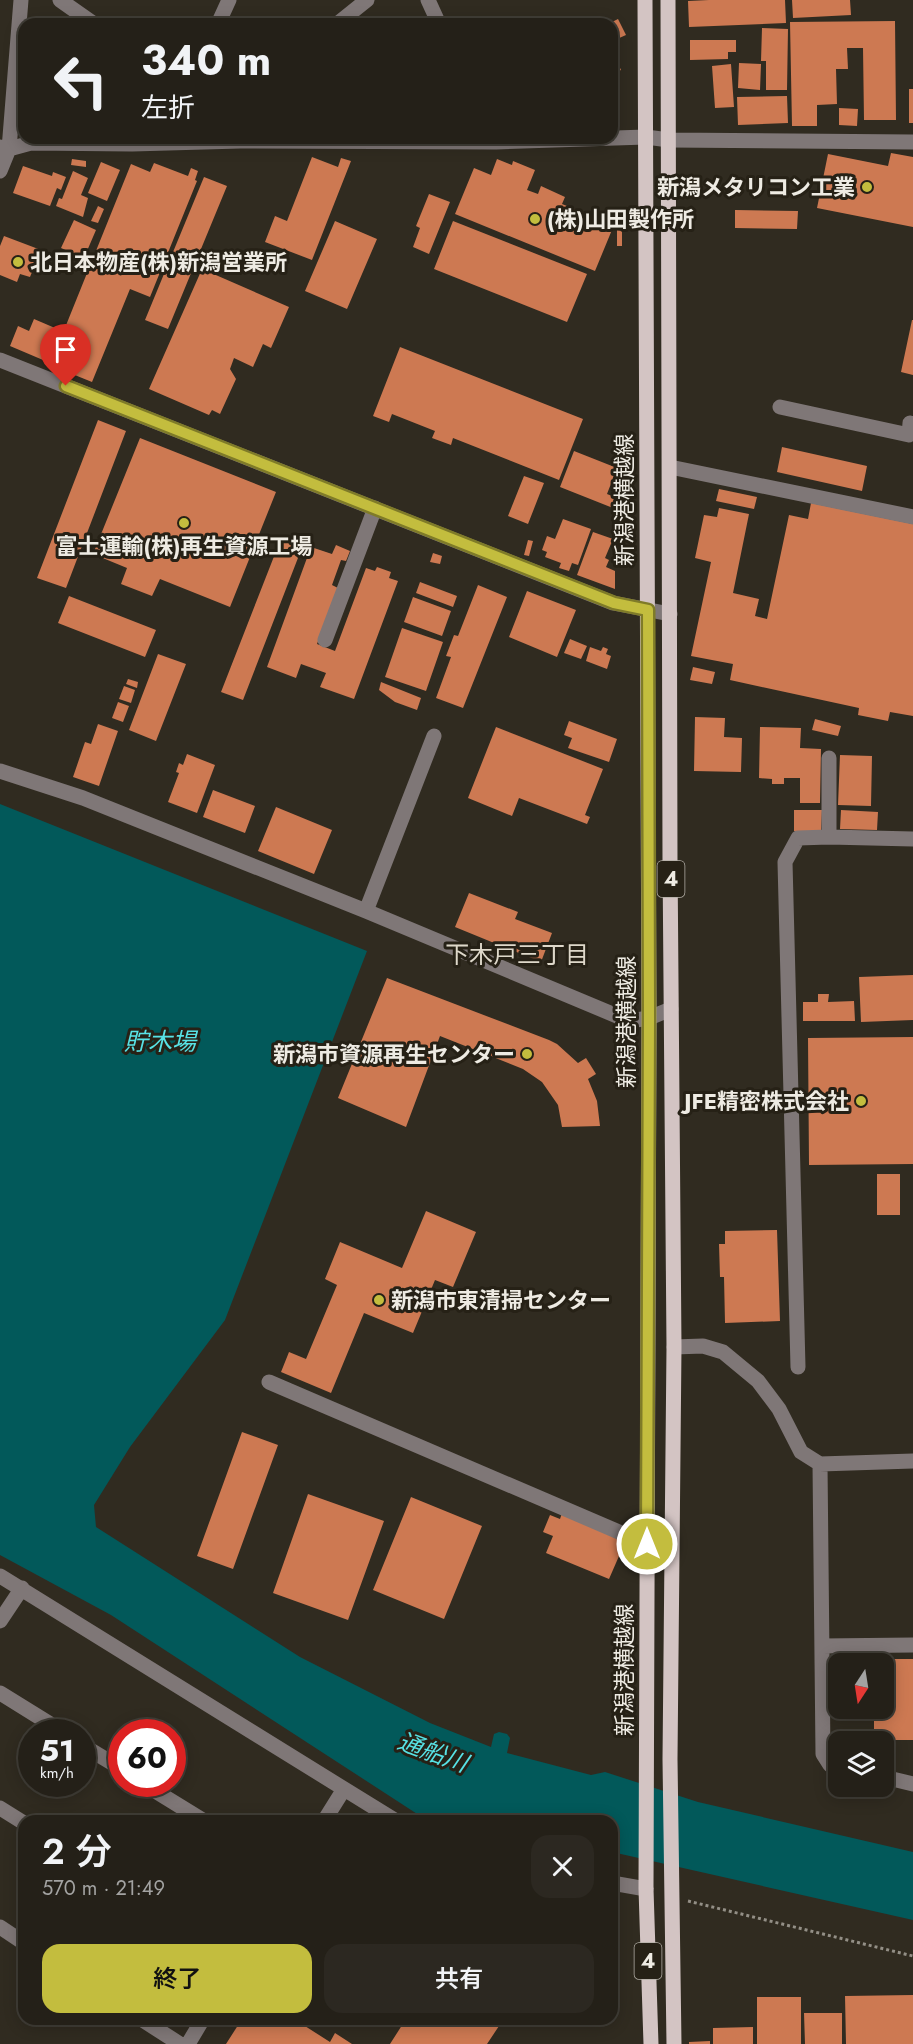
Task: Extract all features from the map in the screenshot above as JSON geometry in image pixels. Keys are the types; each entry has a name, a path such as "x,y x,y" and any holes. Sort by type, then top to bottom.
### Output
{"main road":[{"name":"新潟港横越線","path":"645,0 649,1018 646,1884 651,2044"},
{"name":"新潟港横越線","path":"668,0 674,1347 670,1759 674,2044"}],"street":[{"path":"19,18 21,0"},
{"path":"60,0 86,18"},
{"path":"221,18 229,0"},
{"path":"344,18 367,0"},
{"path":"428,0 436,18"},
{"path":"0,171 18,26"},
{"path":"618,138 913,142"},
{"path":"4,148 22,144"},
{"path":"0,360 614,603 670,614"},
{"path":"780,407 909,435 910,423 913,424"},
{"path":"670,467 913,517"},
{"path":"325,640 375,508"},
{"path":"366,911 434,736"},
{"path":"829,758 829,837"},
{"path":"0,771 83,798 366,911 629,1021 649,1018 671,1009"},
{"path":"798,1366 785,862 798,838 913,838"},
{"path":"674,1347 703,1346 723,1352 758,1381 779,1408 801,1452 820,1464 913,1461"},
{"path":"269,1382 647,1544"},
{"path":"820,1464 823,1754 828,1762"},
{"path":"0,1576 386,1815"},
{"path":"0,1622 22,1588"},
{"path":"822,1646 913,1645"},
{"path":"0,1693 42,1719"},
{"path":"894,1780 913,1784"},
{"path":"328,1815 344,1789"},
{"path":"165,1797 194,1815"},
{"path":"0,1808 18,1819"},
{"path":"618,1883 646,1884"},
{"path":"0,1927 18,1939"},
{"path":"150,2025 180,2044"},
{"path":"188,2044 199,2025"}],"path":[{"path":"688,1901 913,1956"}],"water":[{"name":"貯木場","path":"0,804 367,951 225,1320 130,1447 94,1505 96,1527 300,1657 430,1723 491,1747 494,1734 499,1732 507,1734 510,1738 507,1753 591,1775 605,1772 698,1802 913,1852 913,1920 618,1853 618,1815 419,1815 111,1615 0,1555"}],"building":[{"path":"785,0 786,23 689,27 688,1"},
{"path":"792,0 850,0 851,15 793,18"},
{"path":"618,19 626,35 618,39"},
{"path":"895,21 896,120 864,120 863,48 847,48 848,69 836,69 837,104 817,105 817,126 792,126 790,22"},
{"path":"762,28 788,29 787,90 766,90 766,61 761,61"},
{"path":"690,40 736,40 736,52 728,52 728,59 690,60"},
{"path":"739,63 761,64 760,90 738,88"},
{"path":"731,64 734,107 715,108 712,66"},
{"path":"909,89 913,89 913,123 909,123"},
{"path":"787,96 788,123 738,125 737,97"},
{"path":"839,108 858,109 857,126 839,125"},
{"name":"新潟メタリコン工業","path":"891,153 913,157 913,227 817,208 828,154 888,166"},
{"path":"312,157 338,167 341,158 351,161 312,260 265,242 275,216 287,221"},
{"path":"72,159 86,161 86,167 71,165"},
{"name":"(株)山田製作所","path":"497,159 512,165 513,161 535,170 527,190 538,194 541,186 565,197 562,204 614,225 595,271 455,214 474,168 491,175"},
{"path":"101,162 120,170 107,201 88,193"},
{"path":"154,163 188,176 191,168 198,171 195,180 197,181 150,297 130,289 92,382 50,365 131,164 150,172"},
{"path":"23,166 52,176 53,172 66,177 61,190 57,188 50,206 13,193"},
{"path":"73,171 88,178 81,195 88,198 83,217 56,206 59,198 62,199"},
{"path":"204,177 227,186 168,329 145,320"},
{"path":"429,194 450,202 429,254 413,247 420,228 416,226"},
{"path":"98,206 104,209 98,223 91,221"},
{"path":"735,210 798,211 797,229 735,228"},
{"path":"74,220 96,230 84,258 61,248"},
{"path":"335,221 377,239 347,309 305,291"},
{"path":"453,221 587,274 567,322 434,269"},
{"path":"617,230 622,231 622,246 617,246"},
{"name":"北日本物産(株)新潟営業所","path":"4,236 41,250 30,277 20,274 17,282 0,275 0,246"},
{"path":"202,269 289,307 271,348 263,344 253,367 234,358 230,369 236,379 220,414 212,410 209,415 149,389"},
{"path":"34,319 55,328 43,360 10,346 18,326 29,331"},
{"path":"913,320 913,375 901,372"},
{"path":"400,347 583,419 559,480 453,438 451,445 432,438 435,431 392,414 389,422 373,416"},
{"path":"98,420 126,431 66,588 37,578"},
{"name":"富士運輸(株)再生資源工場","path":"140,438 276,492 230,607 160,579 152,596 121,584 127,568 93,554"},
{"path":"782,447 867,466 862,491 777,472"},
{"path":"574,451 617,468 607,494 622,500 618,510 560,487"},
{"path":"524,476 544,483 528,524 508,516"},
{"path":"719,489 757,497 754,509 716,501"},
{"path":"811,503 913,524 913,716 890,712 888,721 858,715 859,708 730,680 733,664 691,656 711,562 695,558 704,515 717,517 719,508 749,514 733,593 759,599 755,616 767,619 789,515 808,519"},
{"path":"563,519 591,529 578,565 572,563 569,571 559,568 561,563 545,557 547,552 542,550 547,536 555,539"},
{"path":"593,532 613,539 605,558 609,560 606,567 615,571 615,589 577,575"},
{"path":"282,536 303,545 243,700 221,692"},
{"path":"528,540 533,541 529,556 524,555"},
{"path":"336,545 350,551 346,561 341,560 332,585 338,588 317,644 335,651 366,568 375,571 377,567 391,572 389,578 398,581 354,699 320,687 326,673 301,664 296,678 267,667 311,547 332,554"},
{"path":"433,553 442,556 440,564 430,562"},
{"path":"420,582 457,596 453,607 416,593"},
{"path":"478,585 507,597 463,708 436,698 451,657 446,656 454,635 458,636"},
{"path":"527,591 576,610 557,657 509,637"},
{"path":"69,596 156,630 145,657 58,623"},
{"path":"413,597 451,611 442,636 404,622"},
{"path":"402,628 443,642 426,691 385,677"},
{"path":"570,639 587,646 581,659 564,653"},
{"path":"590,647 601,651 603,647 608,649 606,654 611,656 607,669 586,661"},
{"path":"158,654 186,664 156,741 129,730"},
{"path":"693,667 715,672 712,684 690,680"},
{"path":"128,679 138,682 137,688 126,684"},
{"path":"381,682 421,698 417,710 395,702 379,690"},
{"path":"124,686 135,690 131,703 119,699"},
{"path":"118,702 129,706 123,722 112,718"},
{"path":"695,717 725,718 724,737 742,738 741,772 694,771"},
{"path":"815,719 841,726 838,736 812,730"},
{"path":"569,721 617,739 609,762 568,748 572,738 564,735"},
{"path":"98,724 118,731 99,786 73,777 85,742 91,744"},
{"path":"496,727 603,769 585,815 590,817 587,824 519,798 512,816 468,798"},
{"path":"760,727 801,728 800,748 821,749 820,803 800,803 800,778 784,778 784,784 772,784 772,779 759,778"},
{"path":"187,754 215,765 197,813 168,802 179,773 176,772 179,763 183,765"},
{"path":"840,755 872,756 871,806 838,805"},
{"path":"213,790 255,806 245,833 203,817"},
{"path":"276,807 332,830 314,874 258,851"},
{"path":"794,810 822,810 821,832 794,831"},
{"path":"841,810 878,812 877,830 840,829"},
{"path":"469,893 518,912 515,919 552,933 541,962 455,927"},
{"path":"913,975 913,1020 861,1022 859,977"},
{"name":"新潟市資源再生センター","path":"387,978 549,1040 557,1044 578,1063 586,1058 596,1074 588,1079 597,1101 600,1126 562,1127 558,1105 542,1082 523,1069 440,1036 406,1127 338,1098"},
{"path":"818,994 829,994 828,1002 854,1001 855,1021 803,1021 803,1002 818,1002"},
{"name":"JFE精密株式会社","path":"913,1037 913,1164 809,1165 808,1038"},
{"path":"877,1174 900,1174 900,1215 877,1215"},
{"name":"新潟市東清掃センター","path":"426,1211 476,1232 453,1287 435,1280 413,1333 364,1313 331,1393 281,1372 289,1352 306,1359 337,1285 325,1279 340,1242 402,1268"},
{"path":"777,1230 780,1321 725,1323 724,1277 720,1277 719,1244 725,1244 725,1231"},
{"path":"242,1432 278,1445 233,1569 197,1556"},
{"path":"308,1494 384,1521 348,1620 273,1593"},
{"path":"411,1497 482,1526 444,1619 373,1590"},
{"path":"562,1513 626,1540 609,1579 546,1553 553,1536 543,1532 550,1515 560,1519"},
{"path":"894,1659 913,1659 913,1740 894,1740 894,1731 874,1731 874,1719 894,1719"},
{"path":"913,1995 913,2044 846,2044 845,1996"},
{"path":"757,1997 801,1997 801,2044 757,2044"},
{"path":"804,2013 842,2013 842,2044 805,2044"},
{"path":"238,2025 303,2025 330,2042 335,2033 352,2044 226,2044"},
{"path":"402,2025 499,2026 487,2044 390,2044"},
{"path":"753,2027 753,2044 713,2044 713,2028"},
{"path":"710,2041 710,2044 689,2044 689,2042"}],"place":[{"name":"新潟メタリコン工業","path":"867,187"},
{"name":"(株)山田製作所","path":"535,219"},
{"name":"北日本物産(株)新潟営業所","path":"18,262"},
{"name":"富士運輸(株)再生資源工場","path":"184,523"},
{"name":"新潟市資源再生センター","path":"527,1054"},
{"name":"JFE精密株式会社","path":"861,1101"},
{"name":"新潟市東清掃センター","path":"379,1300"}],"district":[{"name":"下木戸三丁目","path":"517,954"}],"route":[{"path":"66,386 614,603 648,610 647,1544"}],"water label":[{"name":"通船川","path":"433,1752"}]}
